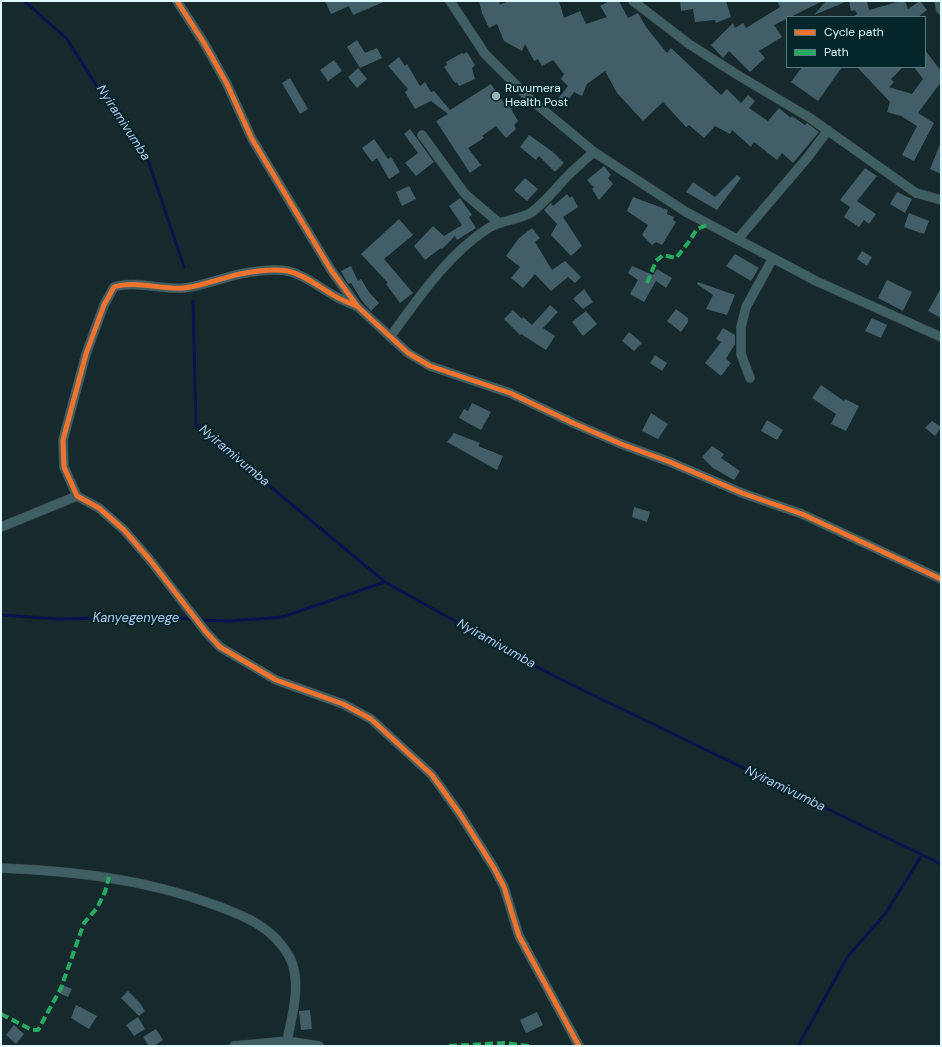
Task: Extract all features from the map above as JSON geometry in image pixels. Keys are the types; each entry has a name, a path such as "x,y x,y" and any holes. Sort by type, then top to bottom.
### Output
{"street":[{"path":"177,1 208,50 227,84 252,139 331,270 358,307 408,353 430,366 510,393 542,410 621,444 670,462 742,493 802,514 941,579"},
{"path":"450,1 485,54 529,98 594,152 637,179 660,197 773,258 852,298 941,337"},
{"path":"633,1 674,33 707,56 828,130 916,193 941,200"},
{"path":"938,1 941,10"},
{"path":"738,239 808,157 828,130"},
{"path":"422,135 465,194 498,222"},
{"path":"390,338 435,278 474,239 498,222 517,219 534,211 574,169 594,152"},
{"path":"750,378 741,354 741,327 746,307 773,258"},
{"path":"358,307 335,296 299,275 278,270 261,270 241,274 200,286 184,288 128,285 114,287 104,305 86,354 63,440 64,467 77,496 99,508 124,530 150,560 206,632 220,647 276,680 343,704 358,711 371,719 432,775 460,814 494,868 504,887 519,936 579,1046"},
{"path":"1,527 77,496"},
{"path":"1,868 52,870 138,882 183,893 239,914 260,924 280,942 290,959 295,982 294,1008 287,1041"},
{"path":"234,1046 287,1041 319,1046"}],"building":[{"path":"325,1 386,1 353,15 349,6 331,14"},
{"path":"479,1 499,1 500,5 508,1 559,1 564,18 580,11 586,24 607,17 600,6 609,1 619,1 628,18 638,13 646,27 667,53 671,48 721,95 727,89 741,103 748,95 755,101 749,108 768,121 779,108 791,118 792,116 805,125 807,123 819,132 793,163 782,153 777,160 754,142 751,147 732,130 730,134 715,126 704,138 689,125 686,127 663,102 643,121 617,93 605,71 587,84 582,96 574,92 566,103 557,100 568,86 561,79 564,74 553,60 542,66 538,59 534,61 525,44 522,51 504,41 497,24 489,28 482,13"},
{"path":"680,1 726,1 731,17 716,23 715,20 695,22 693,9 681,11"},
{"path":"777,1 823,1 792,16 786,16 786,19 774,25 782,37 759,51 765,58 750,72 729,51 723,58 711,45 733,23 735,28 743,23 746,28 780,7"},
{"path":"826,1 848,1 814,15"},
{"path":"849,1 867,1 869,10 901,1 905,1 908,9 920,1 927,10 919,16 854,16 857,14 855,10 851,11"},
{"path":"357,40 365,53 377,48 382,58 360,68 347,47"},
{"path":"926,51 941,71 941,82 918,113 934,123 914,161 902,155 917,126 901,116 887,112 890,102 858,68 902,68 891,79 894,82 889,87 912,94 923,79 915,68 926,68"},
{"path":"467,52 475,65 472,68 475,79 459,86 457,82 455,83 444,67 447,65 446,62 462,53 464,54"},
{"path":"399,57 405,66 407,64 420,86 425,82 431,92 434,91 450,110 491,84 504,103 507,100 512,108 511,109 518,121 514,125 516,129 506,138 496,126 482,136 484,138 468,148 481,165 470,173 436,121 448,114 431,101 415,109 405,92 408,89 388,66"},
{"path":"334,60 342,71 328,81 320,70"},
{"path":"358,68 367,79 357,88 348,77"},
{"path":"801,68 841,68 818,101 791,82"},
{"path":"290,78 308,109 300,114 282,83"},
{"path":"410,129 434,162 416,176 405,163 418,153 404,134"},
{"path":"529,135 553,152 564,163 555,172 539,156 536,160 520,147"},
{"path":"374,139 388,159 391,157 400,172 389,179 377,158 372,162 362,148"},
{"path":"941,142 941,174 930,169"},
{"path":"604,166 611,175 608,178 613,184 599,200 592,189 594,187 587,180"},
{"path":"865,168 877,176 857,201 876,214 869,224 864,220 859,227 844,217 850,207 840,200"},
{"path":"737,175 741,178 717,210 686,192 693,182 715,197"},
{"path":"525,178 538,189 527,201 514,190"},
{"path":"409,186 416,199 402,206 396,192"},
{"path":"897,192 912,199 905,213 890,204"},
{"path":"567,194 570,198 572,196 578,207 563,217 582,246 571,256 551,235 557,224 544,210 551,203 553,206"},
{"path":"633,197 668,210 667,214 674,217 673,220 676,222 662,245 656,242 652,245 642,235 648,225 627,211"},
{"path":"460,198 472,215 469,217 476,228 457,240 455,236 442,249 441,248 425,260 414,246 433,226 444,236 462,225 449,206"},
{"path":"909,213 929,221 924,234 904,227"},
{"path":"399,219 413,235 384,259 413,293 400,303 386,284 388,283 361,254"},
{"path":"532,228 540,238 535,242 552,270 565,261 581,277 575,283 568,277 551,291 535,274 523,288 511,278 520,267 506,256 519,238"},
{"path":"862,251 872,257 867,266 857,259"},
{"path":"735,254 759,268 751,281 726,266"},
{"path":"351,266 358,281 361,279 369,292 379,303 371,311 362,301 351,283 348,284 341,271"},
{"path":"632,266 653,275 657,269 672,278 666,288 656,281 644,302 630,294 638,280 628,273"},
{"path":"887,280 912,292 903,311 878,298"},
{"path":"698,282 735,295 727,315 706,309 713,295 697,284"},
{"path":"941,288 941,318 928,311"},
{"path":"584,289 593,302 583,309 573,299"},
{"path":"550,305 558,312 543,328 555,336 546,350 521,334 520,335 504,319 513,310 522,319 523,317 532,325"},
{"path":"676,309 688,318 688,322 681,332 667,321"},
{"path":"586,311 597,324 583,336 572,322"},
{"path":"872,318 887,325 881,338 865,331"},
{"path":"723,328 735,335 735,344 726,359 731,363 721,376 705,363 721,342 716,339"},
{"path":"629,332 642,343 634,351 622,341"},
{"path":"655,355 667,363 662,371 650,363"},
{"path":"821,385 844,401 845,399 859,406 846,431 831,424 836,414 812,398"},
{"path":"472,403 491,412 481,430 459,418 464,409 468,411"},
{"path":"651,413 668,424 658,439 642,431"},
{"path":"767,420 783,430 777,440 761,431"},
{"path":"932,421 941,427 935,436 925,428"},
{"path":"454,433 480,443 478,446 503,456 497,470 447,442"},
{"path":"712,446 724,454 721,458 740,471 734,480 713,468 702,457"},
{"path":"634,507 650,512 647,522 632,517"},
{"path":"63,985 72,989 68,997 59,993"},
{"path":"128,991 139,1002 145,1011 139,1016 121,998"},
{"path":"76,1005 97,1016 89,1029 71,1018"},
{"path":"310,1010 312,1029 301,1030 299,1011"},
{"path":"537,1012 543,1025 526,1033 520,1020"},
{"path":"138,1017 145,1029 134,1036 126,1025"},
{"path":"14,1025 24,1034 16,1044 6,1035"},
{"path":"156,1029 163,1040 154,1046 149,1046 143,1037"}],"waterway":[{"name":"Nyiramivumba","path":"24,1 67,39 98,88 148,160 184,267"},
{"name":"Nyiramivumba","path":"193,301 196,425 385,582 554,676 941,864"},
{"name":"Kanyegenyege","path":"199,620 230,621 282,617 385,582"},
{"name":"Kanyegenyege","path":"1,615 59,619 146,617 193,619"},
{"path":"798,1046 848,956 885,914 922,855"}],"marked path":[{"path":"647,283 656,261 663,255 676,258 697,229 710,224"},
{"path":"1,1014 32,1030 38,1030 61,988 84,923 97,908 105,892 109,877"},
{"path":"449,1046 504,1043 529,1046"}],"cycle path":[{"path":"177,1 204,43 227,84 252,139 331,270 358,307 408,353 430,366 510,393 621,444 670,462 742,493 802,514 941,579"},
{"path":"358,307 336,297 300,275 282,270 264,270 246,273 198,286 184,288 166,288 131,284 114,287 104,305 86,354 63,440 64,467 77,496 99,508 124,530 150,560 206,632 220,647 276,680 343,704 371,719 432,775 460,814 494,868 504,887 519,936 579,1046"}],"place":[{"name":"Ruvumera Health Post","path":"496,96"}]}
